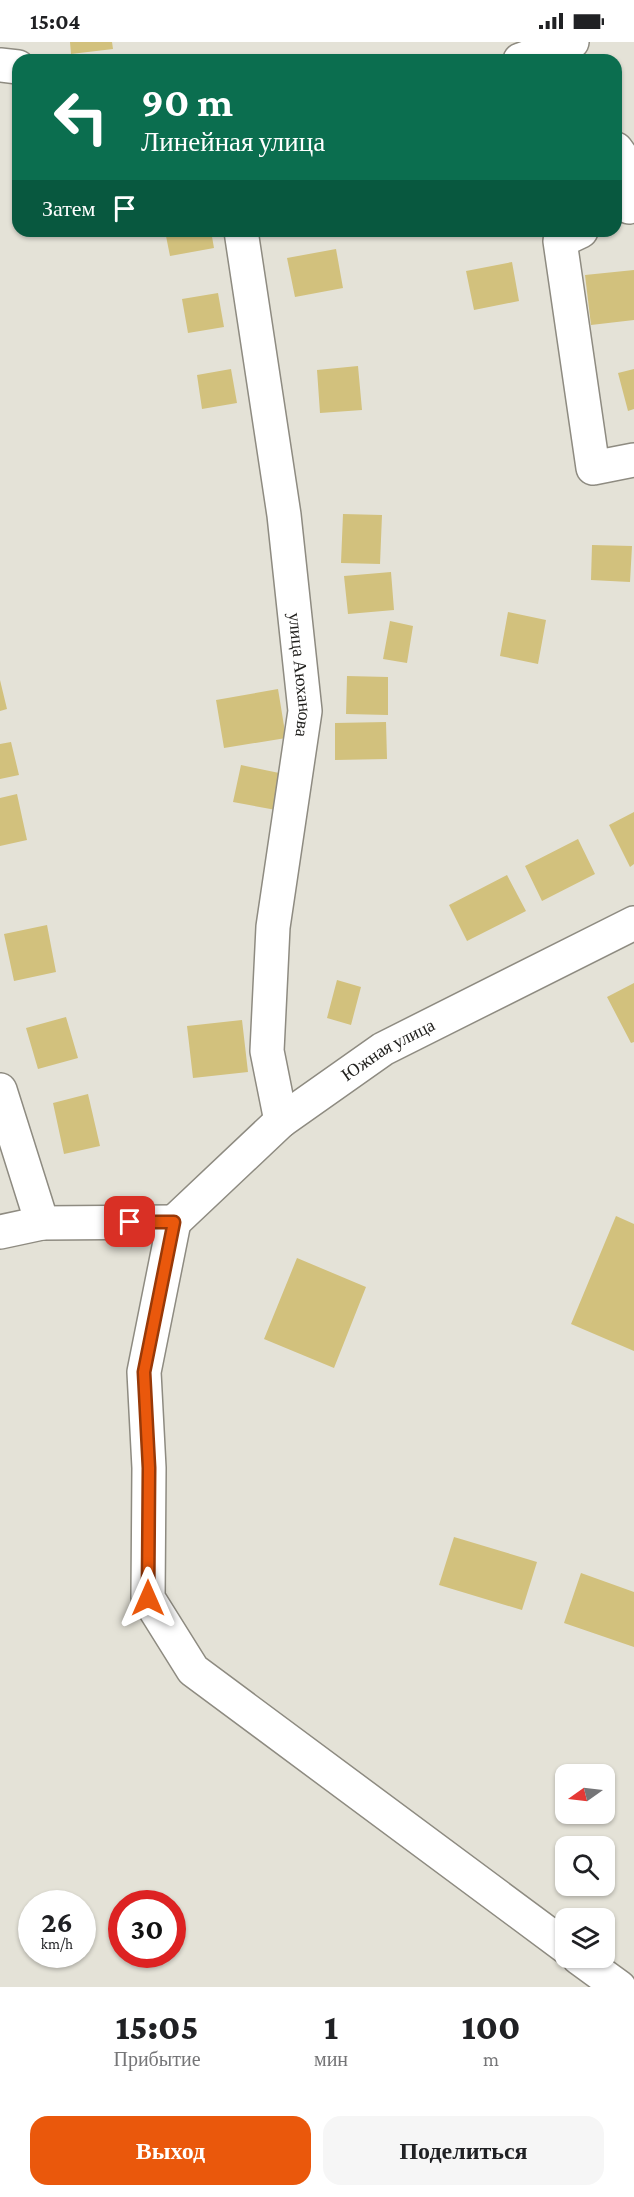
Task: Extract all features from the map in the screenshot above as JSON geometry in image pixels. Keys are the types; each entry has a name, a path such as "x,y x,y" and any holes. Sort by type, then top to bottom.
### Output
{"street":[{"path":"537,54 572,42"},
{"path":"622,157 627,208"},
{"name":"улица Аюханова","path":"242,237 284,515 305,711 273,927 267,1052 281,1121"},
{"path":"568,237 560,241 593,468 634,460"},
{"name":"Южная улица","path":"174,1222 281,1121 383,1049 634,924"},
{"path":"0,1090 42,1223"},
{"path":"0,1232 42,1223 174,1222 144,1372 149,1468 148,1598 193,1670 555,1939"},
{"path":"593,1968 619,1987"}],"building":[{"path":"70,42 112,42 113,49 71,54"},
{"path":"166,237 212,237 214,248 170,256"},
{"path":"336,249 343,288 295,297 287,258"},
{"path":"512,262 519,301 474,310 466,271"},
{"path":"634,270 634,320 591,325 585,275"},
{"path":"218,293 224,327 188,333 182,299"},
{"path":"358,366 362,410 320,413 317,370"},
{"path":"231,369 237,403 202,409 197,375"},
{"path":"634,369 634,409 628,411 618,373"},
{"path":"343,514 382,515 380,564 341,563"},
{"path":"592,545 632,546 630,582 591,580"},
{"path":"391,572 394,610 348,614 344,576"},
{"path":"508,612 546,620 538,664 500,656"},
{"path":"390,621 413,626 407,663 383,659"},
{"path":"347,676 388,677 388,715 346,714"},
{"path":"0,680 7,709 0,711"},
{"path":"278,689 286,738 224,748 216,700"},
{"path":"386,722 387,759 335,760 335,723"},
{"path":"11,742 19,775 0,779 0,744"},
{"path":"241,765 284,774 276,810 233,802"},
{"path":"17,794 27,840 0,846 0,798"},
{"path":"634,812 634,864 630,867 609,825"},
{"path":"578,839 595,874 542,901 525,866"},
{"path":"507,875 526,911 467,941 449,905"},
{"path":"47,925 56,972 14,981 4,934"},
{"path":"337,980 361,987 351,1025 327,1018"},
{"path":"634,983 634,1042 631,1043 607,997"},
{"path":"66,1017 78,1058 38,1069 26,1028"},
{"path":"242,1020 248,1072 193,1078 187,1026"},
{"path":"88,1094 100,1146 64,1154 53,1103"},
{"path":"616,1216 634,1224 634,1351 571,1324"},
{"path":"297,1258 366,1287 334,1368 264,1339"},
{"path":"454,1537 537,1562 522,1610 439,1585"},
{"path":"581,1573 634,1592 634,1647 564,1623"}],"route":[{"path":"130,1222 174,1222 144,1372 149,1468 148,1598"}]}
